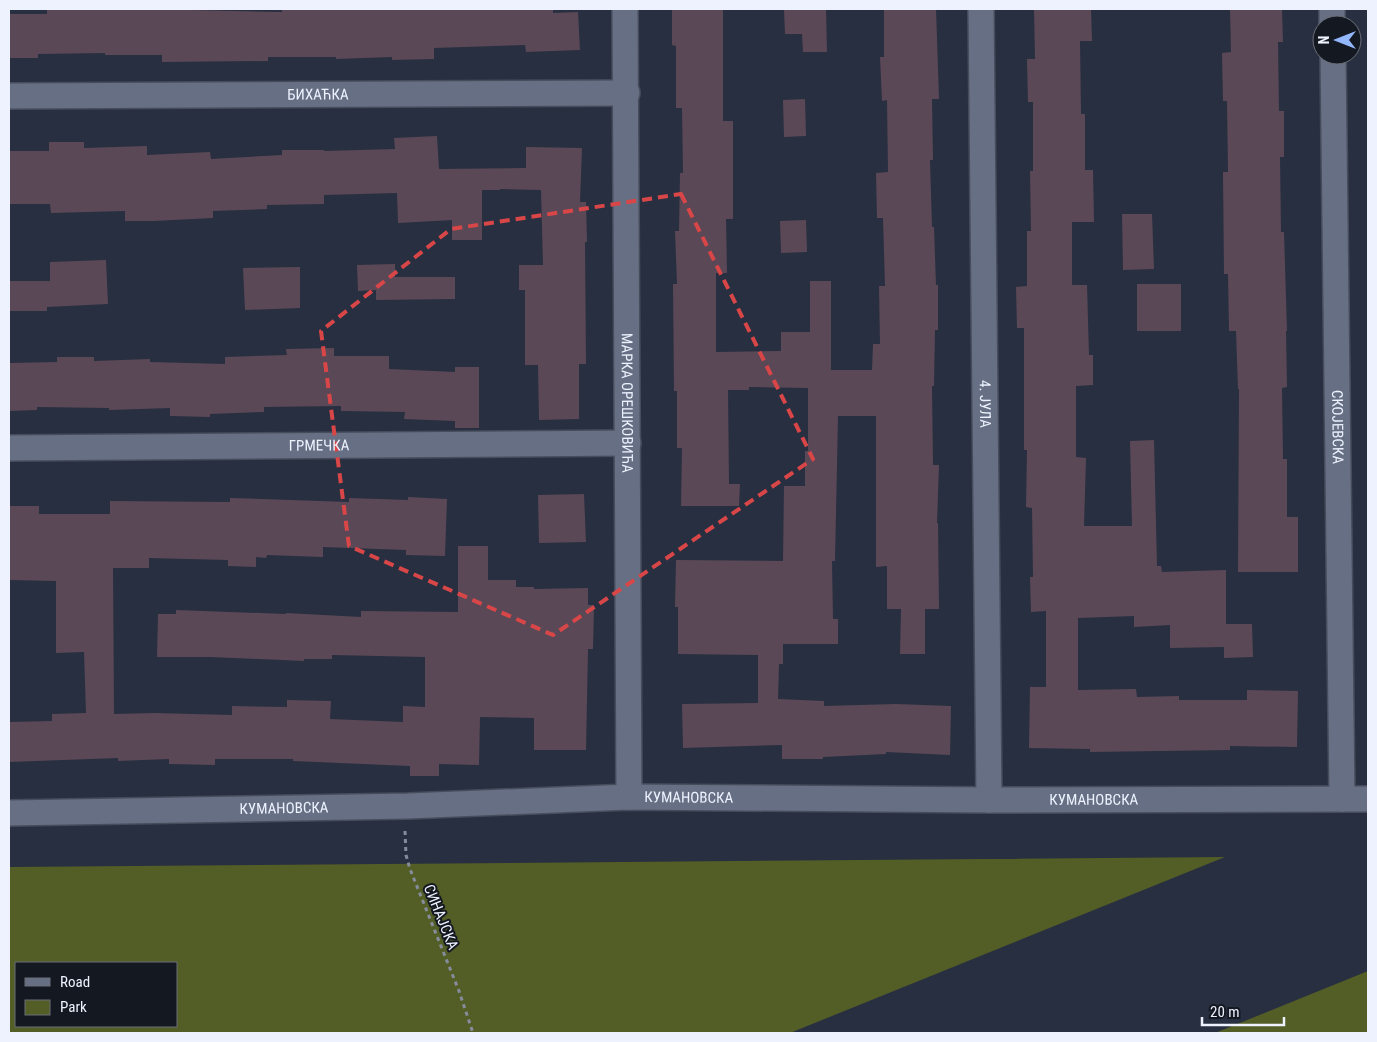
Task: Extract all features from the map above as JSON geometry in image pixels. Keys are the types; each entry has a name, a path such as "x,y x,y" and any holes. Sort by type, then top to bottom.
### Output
{"street":[{"name":"МАРКА ОРЕШКОВИЋА","path":"625,9 627,93 629,797"},
{"name":"4. ЈУЛА","path":"981,9 989,800"},
{"name":"СКОЈЕВСКА","path":"1333,65 1342,800"},
{"name":"БИХАЋКА","path":"9,96 627,93"},
{"name":"ГРМЕЧКА","path":"9,448 628,443"},
{"name":"КУМАНОВСКА","path":"9,813 408,806 629,797 989,800 1368,799"}],"path":[{"name":"СИНАЈСКА","path":"408,806 405,831 406,855 459,991 473,1033"}],"highlighted area":[{"path":"681,194 813,459 553,635 349,546 321,331 451,229"}],"green space":[{"path":"1225,857 790,1033 9,1033 9,867"},
{"path":"1368,971 1368,1033 1215,1033"}],"building":[{"path":"47,9 282,12 282,9 553,9 553,13 578,12 580,50 526,52 525,45 434,48 434,59 392,60 392,57 336,59 336,57 268,57 268,61 162,62 162,55 105,55 105,53 38,54 38,58 9,58 9,14 47,14"},
{"path":"672,9 723,9 723,121 733,121 733,219 726,219 727,273 716,273 716,352 781,351 781,332 810,332 810,281 831,281 831,370 872,370 873,344 880,344 879,286 885,286 883,218 877,218 876,173 888,172 887,100 882,101 880,57 884,57 884,9 936,9 939,99 932,99 933,160 930,160 932,227 934,227 936,285 938,285 938,330 935,330 934,386 932,386 933,465 939,465 937,523 939,609 925,609 925,654 900,654 901,609 887,609 887,566 876,567 876,416 838,416 835,561 832,561 833,619 838,619 838,644 783,644 783,664 779,664 778,699 824,701 824,706 896,704 951,706 950,755 886,752 886,754 823,757 823,759 782,759 782,745 683,748 682,704 758,703 758,655 678,654 678,607 675,607 676,560 783,561 784,486 805,486 805,451 808,451 808,388 749,387 749,390 728,390 729,484 740,484 739,506 681,506 682,448 677,448 677,391 674,391 673,284 677,284 675,231 679,231 680,173 683,173 682,108 676,108 676,46 672,45"},
{"path":"784,9 826,9 827,52 803,52 802,34 785,34"},
{"path":"1034,9 1091,9 1092,41 1080,41 1081,114 1085,114 1085,170 1093,170 1094,222 1072,222 1072,285 1087,285 1089,355 1093,355 1093,385 1076,386 1076,457 1086,458 1084,526 1132,526 1130,441 1154,440 1157,566 1161,566 1162,572 1226,570 1226,624 1252,624 1253,657 1224,658 1224,647 1170,648 1170,625 1134,627 1134,616 1078,618 1078,690 1136,689 1137,697 1179,696 1179,700 1247,700 1247,690 1298,691 1297,747 1230,746 1230,750 1090,752 1090,749 1029,748 1030,687 1046,687 1046,611 1031,612 1030,577 1033,577 1032,508 1026,507 1027,450 1024,450 1024,328 1017,328 1016,287 1027,286 1027,231 1031,231 1030,171 1033,171 1033,102 1028,102 1027,59 1035,59"},
{"path":"1230,9 1282,9 1283,42 1278,42 1279,111 1284,111 1284,157 1280,157 1281,232 1284,232 1287,331 1287,387 1282,388 1283,459 1287,459 1287,517 1298,517 1298,572 1238,572 1239,389 1236,331 1229,331 1228,274 1224,274 1223,172 1228,172 1227,101 1223,101 1222,53 1231,52"},
{"path":"805,99 806,136 784,137 783,100"},
{"path":"437,136 439,169 526,168 526,147 582,148 580,202 586,202 587,242 585,242 586,364 579,364 579,419 539,420 538,365 525,365 525,290 519,290 519,265 543,265 541,190 482,190 482,240 452,240 452,220 398,223 397,193 324,195 324,204 267,205 267,209 213,211 213,218 153,221 125,221 125,211 51,213 50,204 9,204 9,151 49,151 49,142 84,142 84,148 147,146 147,155 210,152 211,159 282,155 282,150 395,149 394,138"},
{"path":"1122,214 1152,214 1154,269 1123,270"},
{"path":"806,220 807,252 781,253 780,221"},
{"path":"106,260 108,304 47,307 47,311 9,311 9,281 50,281 50,262"},
{"path":"395,264 395,277 455,277 455,299 376,300 376,290 358,291 357,265"},
{"path":"300,267 300,308 245,310 243,268"},
{"path":"1137,284 1181,284 1181,331 1137,331"},
{"path":"334,348 334,356 389,356 389,369 455,372 455,367 479,367 479,428 455,428 455,421 404,419 405,412 341,411 341,406 264,407 264,412 210,414 210,417 170,416 170,408 109,410 109,408 37,407 37,410 9,411 9,363 57,362 57,357 94,357 94,361 150,359 150,362 225,364 225,357 287,355 286,349"},
{"path":"584,494 586,542 539,543 538,495"},
{"path":"408,497 447,499 445,556 406,555 406,550 323,547 323,557 267,555 266,558 256,557 256,567 228,566 228,560 149,558 149,568 113,568 114,714 232,715 232,706 287,707 287,700 331,701 330,719 403,722 403,706 425,707 425,657 332,655 332,659 304,659 304,661 157,657 158,614 176,614 176,610 361,617 361,611 458,612 458,546 488,546 488,580 516,580 516,587 534,587 534,589 588,588 588,605 594,605 593,649 588,649 586,750 534,750 534,718 480,717 479,765 439,764 439,776 410,776 410,766 293,761 293,759 215,759 215,765 169,764 169,759 118,761 118,758 9,762 9,722 52,721 52,714 86,713 84,652 56,653 56,581 9,580 9,506 39,506 39,514 110,514 110,501 230,502 230,498 349,502 349,498 408,500"}]}
